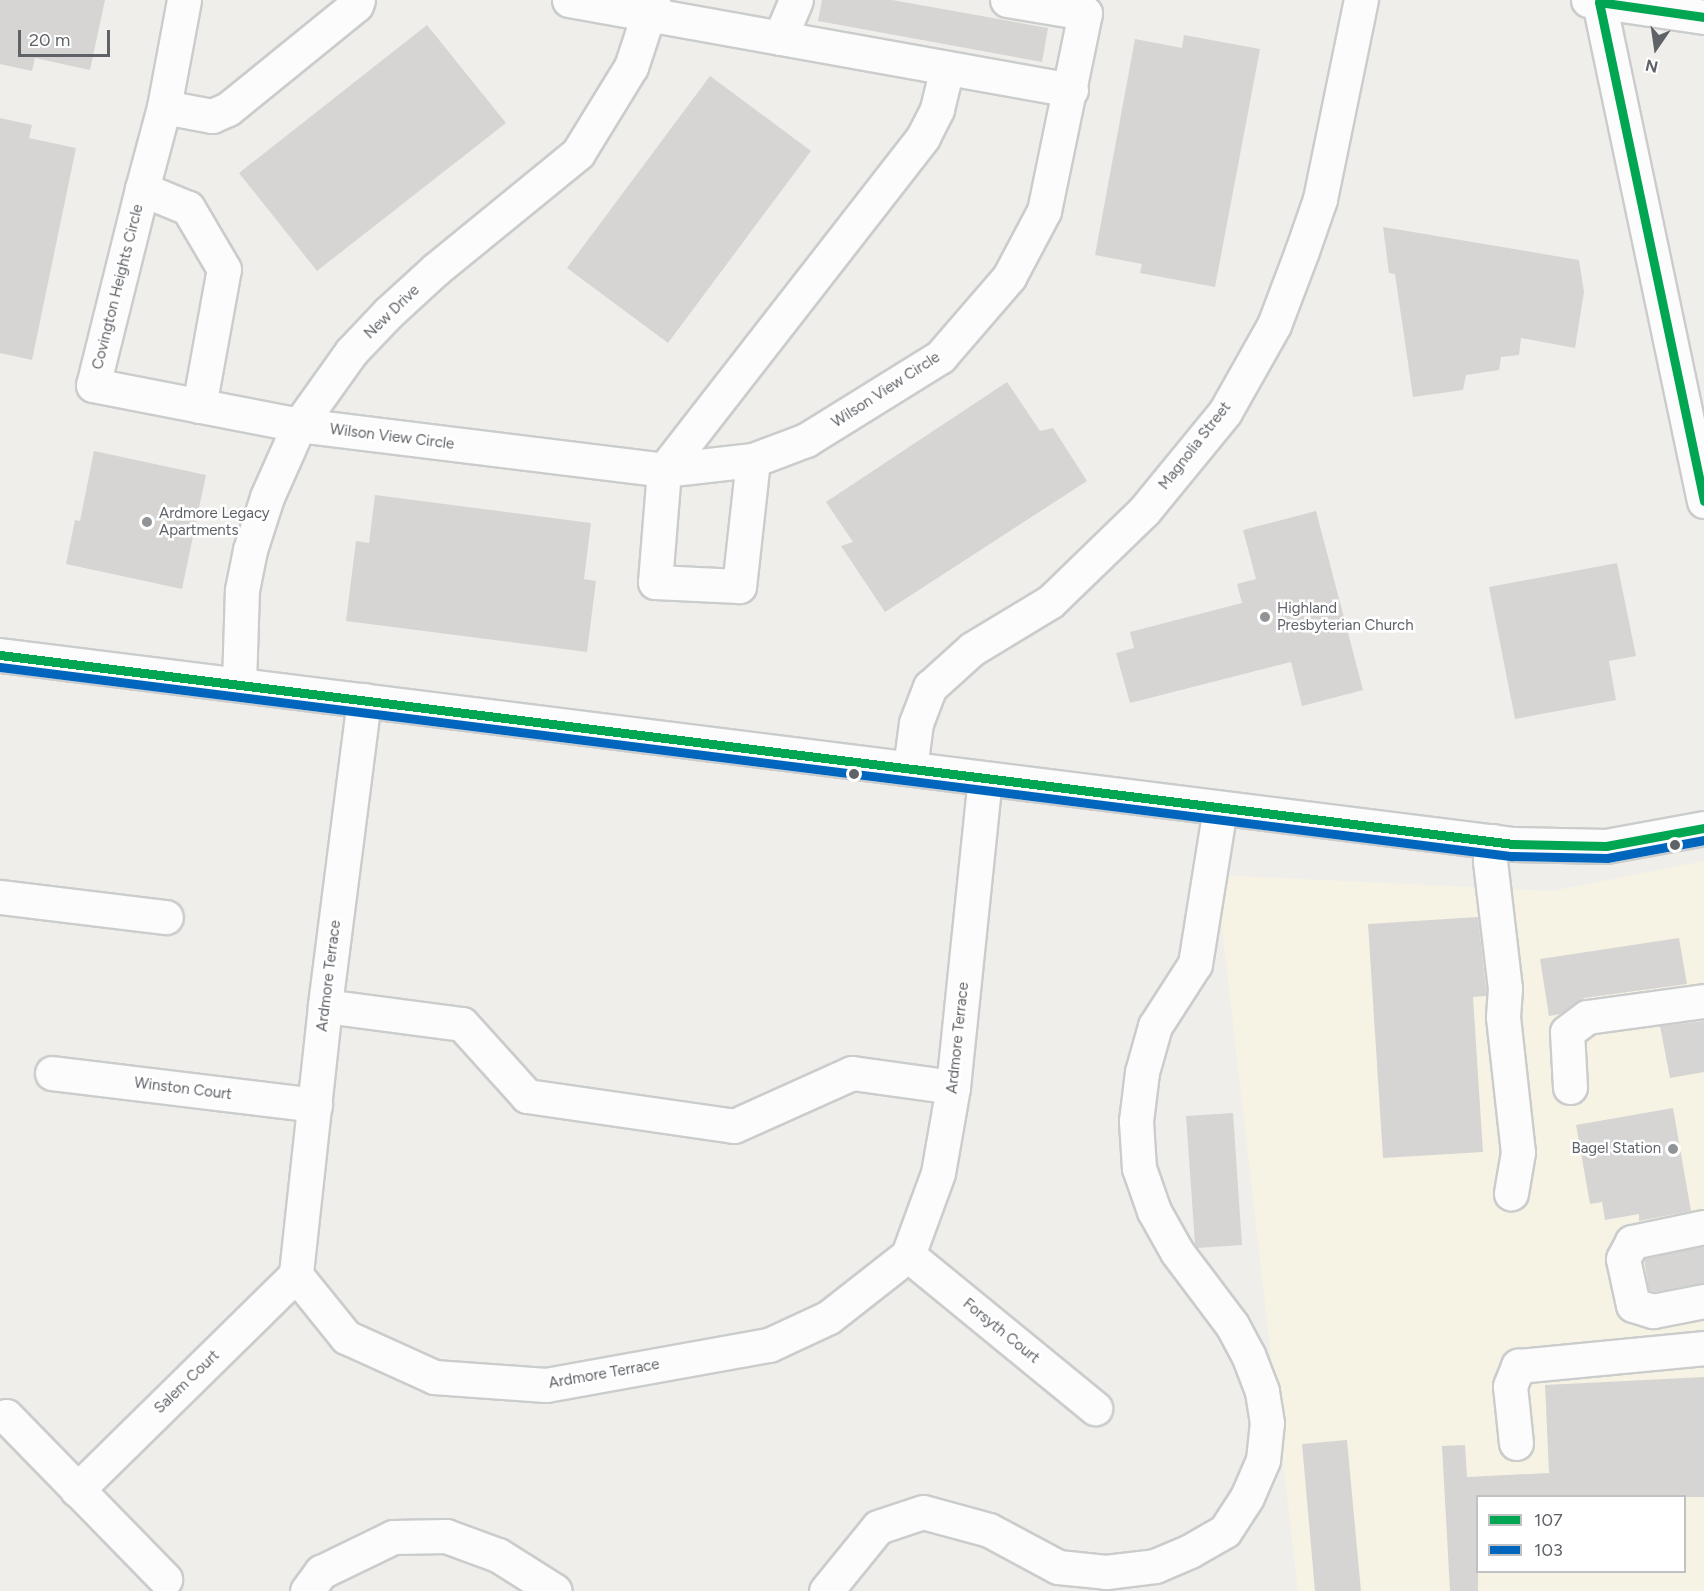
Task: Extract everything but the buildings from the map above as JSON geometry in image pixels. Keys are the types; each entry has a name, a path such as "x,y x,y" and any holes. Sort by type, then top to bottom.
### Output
{"street":[{"name":"Covington Heights Circle","path":"184,0 164,107 93,386 299,425"},
{"path":"164,107 212,116 228,109 356,5 358,0"},
{"path":"569,0 651,7 780,38 1071,90"},
{"path":"780,38 796,0"},
{"name":"Wilson View Circle","path":"299,425 663,470 753,460 806,440 940,357 1009,277 1044,211 1071,90 1085,13 1007,0"},
{"name":"Magnolia Street","path":"910,768 916,723 930,687 972,650 1050,602 1144,512 1225,412 1274,325 1320,199 1361,0"},
{"path":"1704,17 1594,1 1704,501"},
{"name":"New Drive","path":"239,684 242,590 250,550 267,497 299,425 344,359 388,313 436,269 578,153 631,67 651,7"},
{"path":"753,460 739,586 655,582 663,470 923,136 937,109 947,68"},
{"name":"Covington Heights Circle","path":"142,189 188,208 224,269 199,406"},
{"path":"0,655 1493,841 1606,846 1704,828"},
{"name":"Ardmore Terrace","path":"364,700 325,1006 296,1275 346,1337 434,1377 546,1385 769,1345 829,1317 908,1255 938,1173 953,1087 985,779"},
{"path":"826,1591 878,1527 923,1512 989,1530 1058,1567 1106,1572 1155,1566 1190,1551 1225,1531 1248,1497 1263,1460 1267,1423 1262,1391 1248,1355 1232,1325 1177,1252 1154,1211 1139,1168 1136,1121 1142,1072 1155,1026 1195,964 1220,808"},
{"path":"1493,841 1490,861 1505,988 1503,1017 1518,1152 1511,1193"},
{"path":"0,897 166,917"},
{"path":"1570,1087 1567,1032 1587,1017 1704,1001"},
{"path":"325,1006 462,1024 527,1096 734,1126 852,1073 953,1087"},
{"name":"Winston Court","path":"52,1073 315,1105"},
{"path":"1704,1227 1632,1242 1623,1259 1633,1305 1653,1311 1704,1301"},
{"name":"Forsyth Court","path":"908,1255 1095,1408"},
{"name":"Salem Court","path":"77,1490 296,1275"},
{"path":"1516,1443 1509,1386 1518,1366 1704,1347"},
{"path":"6,1416 165,1579"},
{"path":"307,1591 321,1572 393,1537 446,1536 498,1555 555,1591"}],"shaded area":[{"path":"1704,861 1704,1591 1298,1591 1216,875 1552,891"}],"transit line":[{"name":"107","path":"1704,17 1599,2 1704,501"},
{"name":"107","path":"0,655 1513,844 1606,846 1704,828"},
{"name":"103","path":"0,667 1512,856 1607,858 1704,840"}],"place":[{"name":"Ardmore Legacy Apartments","path":"147,522"},
{"name":"Highland Presbyterian Church","path":"1265,617"},
{"name":"Bagel Station","path":"1673,1149"}]}
